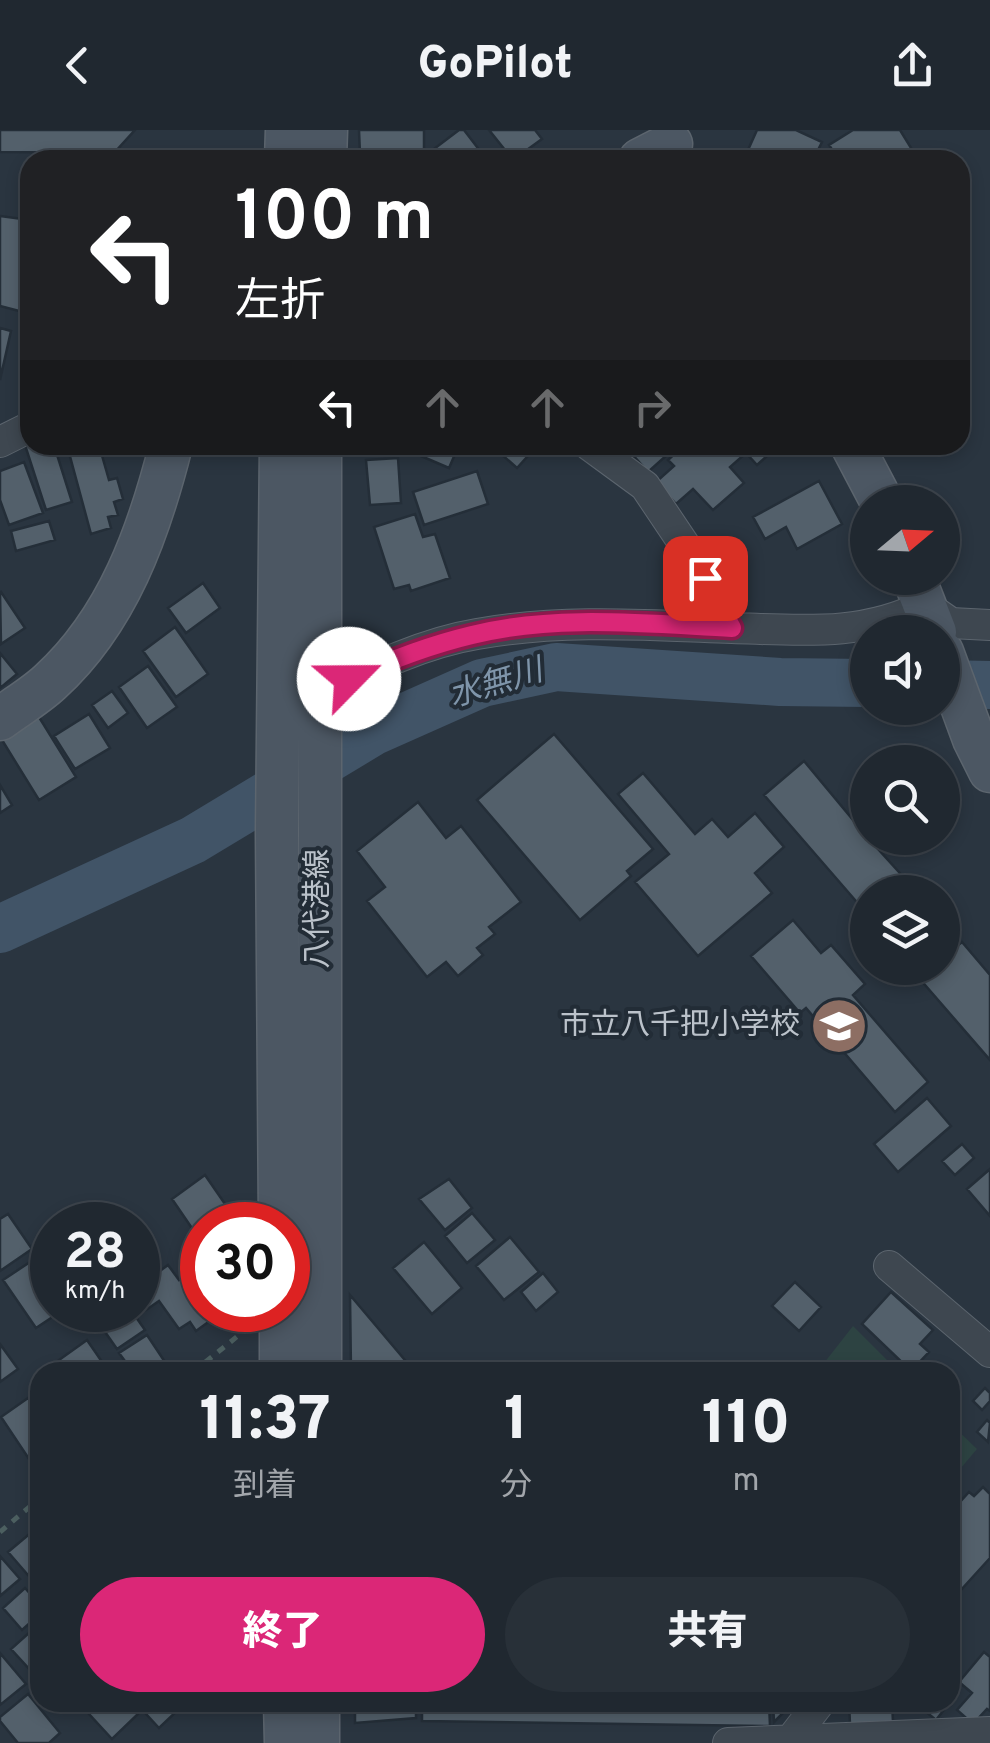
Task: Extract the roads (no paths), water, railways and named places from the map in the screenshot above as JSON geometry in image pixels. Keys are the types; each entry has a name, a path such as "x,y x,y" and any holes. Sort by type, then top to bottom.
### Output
{"main road":[{"path":"0,718 50,682 98,628 131,570 167,455"},
{"name":"八代港線","path":"282,455 298,617 318,694 320,1362"},
{"name":"八代港線","path":"280,1202 277,832 319,455"},
{"path":"857,455 873,485"},
{"path":"960,698 982,755"},
{"path":"272,1332 280,1362"},
{"path":"286,1712 286,1743"},
{"path":"318,1712 318,1743"}],"street":[{"path":"603,455 645,486 709,584 732,628"},
{"path":"318,694 380,664 474,634 560,623 830,630 893,622 925,605 951,623 990,625"},
{"path":"889,1266 990,1352"},
{"path":"790,1741 812,1712"},
{"path":"728,1743 982,1736"}],"waterway":[{"name":"水無川","path":"0,929 193,840 374,731 482,683 556,667 850,683"},
{"name":"水無川","path":"960,684 990,685"}],"place":[{"name":"市立八千把小学校","path":"839,1026"}]}
